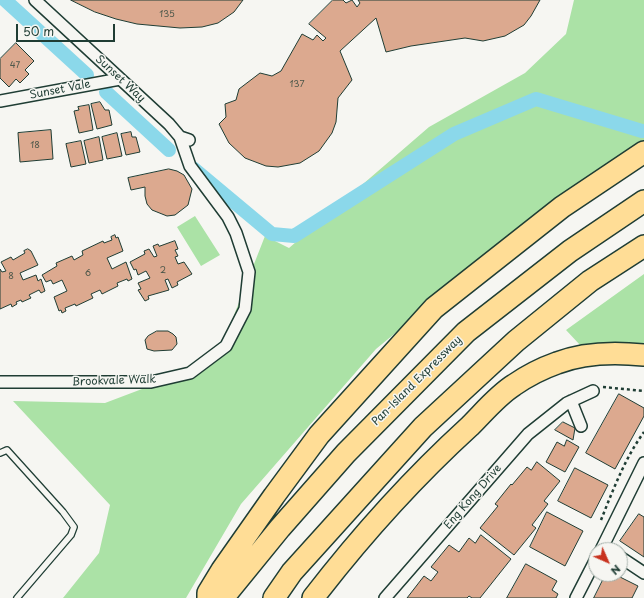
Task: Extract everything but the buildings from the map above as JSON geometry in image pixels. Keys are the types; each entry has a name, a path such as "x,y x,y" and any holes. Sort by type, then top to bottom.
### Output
{"highway":[{"path":"208,598 208,593 222,570 319,435 434,308 562,207 644,152"},
{"name":"Pan-Island Expressway","path":"223,598 280,528 346,453 466,332 570,251 644,201"},
{"path":"274,598 292,572 423,427 522,336 590,281 644,246"},
{"path":"313,598 336,568 382,516 445,449 514,385 557,362 585,355 618,352 644,355"}],"street":[{"name":"Sunset Way","path":"35,0 184,139"},
{"name":"Sunset Vale","path":"1,100 120,79"},
{"name":"Brookvale Walk","path":"0,382 151,382 190,373 226,346 246,309 249,272 236,233 228,217 190,166 184,139"},
{"name":"Eng Kong Drive","path":"385,598 528,434 569,402 594,389"},
{"path":"569,402 581,426"},
{"path":"608,542 644,463"},
{"path":"628,562 644,573"},
{"path":"576,598 588,575"}],"lane":[{"path":"0,453 6,450 63,512 74,527 72,535 17,598"}],"path":[{"path":"594,389 644,391"},
{"path":"603,542 599,526 616,484 636,444 644,432"}],"green space":[{"path":"574,0 644,0 644,146 552,204 376,349 241,504 186,598 63,598 99,553 110,505 13,401 105,403 216,361 265,236 289,248 429,127 525,73 566,34"},
{"path":"195,216 220,255 201,266 177,227"},
{"path":"644,274 644,345 615,342 580,345 566,330"}],"waterway":[{"path":"5,0 87,75"},
{"path":"106,92 169,150"},
{"path":"193,168 272,234 294,236 454,134 536,99 642,131"}]}
